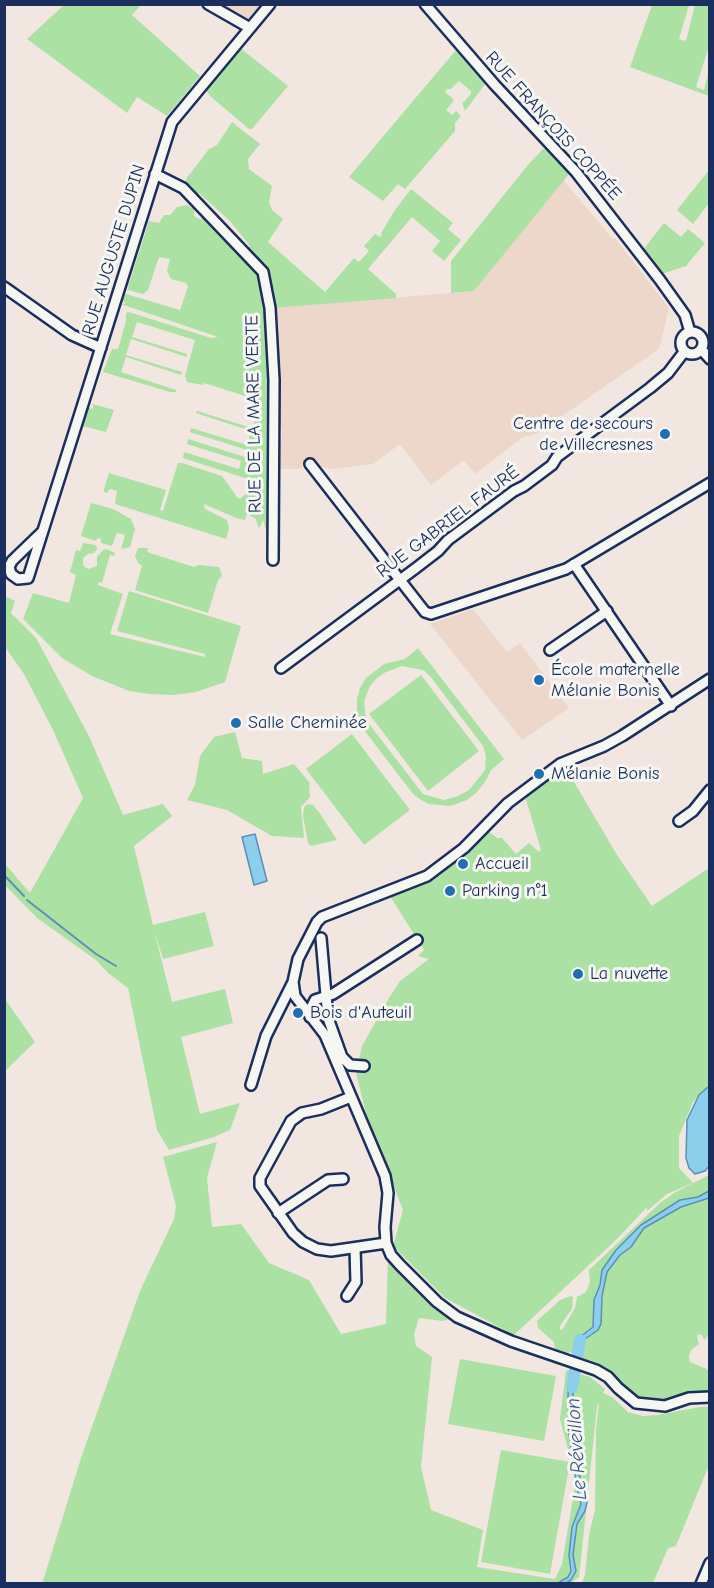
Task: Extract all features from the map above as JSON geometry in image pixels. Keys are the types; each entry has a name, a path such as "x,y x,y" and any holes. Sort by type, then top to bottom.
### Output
{"street":[{"path":"208,4 250,28"},
{"name":"RUE AUGUSTE DUPIN","path":"41,533 12,561 9,567 11,574 18,579 28,578 172,122 270,4"},
{"name":"RUE FRANÇOIS COPPÉE","path":"425,4 468,55 581,178 652,268 685,315 690,332"},
{"name":"RUE DE LA MARE VERTE","path":"155,174 183,188 262,272 270,308 274,380 273,560"},
{"path":"4,287 72,335 101,348"},
{"path":"696,333 701,337 703,343 701,349 693,354 684,352 681,340 684,334 696,333"},
{"path":"701,349 710,359"},
{"name":"RUE GABRIEL FAURÉ","path":"281,668 438,551 448,540 552,465 557,457 668,374 684,352"},
{"path":"310,464 425,612 437,613 566,569 710,483"},
{"path":"574,564 671,706"},
{"path":"550,650 607,611"},
{"path":"251,1085 266,1036 293,982 298,959 317,922 322,917 428,876 464,848 508,803 560,764 604,746 671,706 710,679"},
{"path":"679,821 693,811 710,790"},
{"path":"321,938 328,1018 342,1057 350,1065 364,1066"},
{"path":"295,996 315,1000 325,998 417,940"},
{"path":"293,982 295,996 325,1035 385,1176 388,1193 386,1243 391,1255 437,1302 457,1317 511,1341 576,1362 608,1377 636,1403 665,1406 689,1398 710,1397"},
{"path":"310,1017 315,1000"},
{"path":"351,1097 321,1109 302,1113 291,1121 260,1178 260,1186 292,1233 317,1249 331,1251 386,1243"},
{"path":"278,1213 328,1180 344,1179"},
{"path":"347,1296 356,1282 355,1248"},
{"path":"701,1584 710,1563"}],"shaded area":[{"path":"215,5 264,5 247,24"},
{"path":"563,180 613,239 615,238 669,308 659,349 536,434 523,437 475,474 464,460 431,485 400,444 373,464 333,469 317,466 313,461 303,464 301,469 276,469 276,445 282,439 282,431 277,428 273,308 474,291"},
{"path":"473,609 507,652 520,643 569,708 522,740 430,624"}],"green space":[{"path":"64,5 141,5 132,15 200,76 167,116 137,97 127,113 27,39"},
{"path":"652,5 689,5 679,39 686,41 695,5 709,5 709,46 696,87 704,90 709,70 709,96 630,67"},
{"path":"239,47 288,86 252,129 249,129 210,96 206,90 206,86"},
{"path":"456,50 486,83 465,111 462,102 471,94 471,91 459,81 451,89 447,89 445,92 453,99 453,102 446,110 452,115 456,111 461,116 455,123 455,131 405,189 398,184 383,201 349,177"},
{"path":"232,122 260,144 248,159 249,169 272,186 269,202 272,210 283,219 268,242 325,292 354,258 359,262 369,251 364,246 375,234 380,237 395,210 411,189 453,223 448,229 461,240 444,261 432,251 440,241 412,217 368,269 396,294 396,298 273,308 267,285 260,287 267,319 272,378 270,531 266,530 263,520 258,527 256,519 247,514 245,520 236,518 204,504 205,509 227,520 229,528 226,539 115,504 117,491 110,489 107,493 104,489 109,473 166,490 160,510 163,511 178,463 182,463 222,476 240,499 254,487 261,491 264,484 183,458 184,452 239,469 241,461 187,444 188,439 248,458 250,451 190,432 191,428 247,445 251,431 196,413 197,411 252,428 255,421 260,419 261,401 204,383 203,385 187,382 185,376 195,340 137,322 132,337 187,354 187,357 131,339 126,355 182,372 181,375 126,357 121,372 176,390 176,392 103,372 112,349 118,349 126,313 129,312 211,338 218,337 121,304 126,303 122,300 126,294 180,310 188,287 186,283 171,279 167,271 170,259 159,257 148,290 143,294 128,290 149,221 159,223 164,215 170,215 177,207 187,205 194,209 194,216 199,219 207,217 246,250 250,246 230,221 199,193 196,198 185,188 186,179 209,149 217,145"},
{"path":"548,148 569,174 474,291 451,293 451,261 527,166 543,149"},
{"path":"709,170 709,203 693,224 677,210"},
{"path":"664,223 681,237 688,229 705,243 686,266 662,274 643,250"},
{"path":"89,403 114,410 106,432 80,424 83,413 88,408 93,409 93,405"},
{"path":"91,503 113,509 131,519 135,529 130,547 121,549 125,535 117,533 112,546 101,543 101,539 98,538 96,541 81,536"},
{"path":"83,543 96,545 97,549 83,558 83,565 88,569 97,566 97,557 103,550 115,553 114,556 110,555 102,583 99,582 98,585 123,594 110,634 205,657 205,654 117,631 129,591 241,626 225,682 196,692 174,695 149,694 129,691 92,676 62,658 23,619 33,593 69,603 76,575 70,572 76,550 80,551"},
{"path":"138,548 148,548 147,552 194,567 199,565 219,567 222,576 218,580 208,613 135,590 142,566 135,556"},
{"path":"5,596 15,601 11,613 36,638 89,736 123,815 163,804 172,816 134,846 153,925 205,912 214,946 163,959 154,930 172,1002 225,989 233,1023 181,1037 200,1114 240,1103 230,1130 214,1137 169,1150 157,1130 128,988 108,973 96,960 37,918 5,885 5,864 30,893 83,798 53,730 24,674 5,647"},
{"path":"418,648 504,759 491,770 485,782 467,800 450,806 429,804 421,800 413,794 361,726 357,713 357,699 366,678 384,664 405,659","holes":["402,666 423,670 483,746 486,756 485,770 469,790 444,800 423,794 366,720 364,701 370,686 376,679"]},
{"path":"421,675 479,751 428,791 369,714"},
{"path":"235,732 242,758 262,761 263,774 294,764 309,782 310,797 301,807 304,838 272,836 227,810 187,800 195,785 200,756 214,737"},
{"path":"352,734 410,810 364,845 306,769"},
{"path":"567,770 617,855 652,906 709,868 709,1085 693,1102 679,1136 679,1168 693,1183 667,1194 647,1211 647,1207 617,1239 514,1335 445,1298 393,1246 403,1210 368,1122 356,1073 362,1046 389,998 400,981 429,959 418,956 424,950 390,896 438,873 465,855 488,831 497,838 502,838 516,854 529,843 539,852 541,850 525,796"},
{"path":"308,804 313,805 337,840 311,846 308,843 303,816 304,807"},
{"path":"5,999 35,1042 4,1071"},
{"path":"217,1142 207,1178 212,1227 241,1224 269,1263 309,1280 341,1334 386,1324 388,1255 449,1319 443,1321 419,1318 414,1334 416,1346 432,1357 421,1467 431,1510 483,1530 477,1567 555,1579 562,1564 576,1480 560,1419 566,1370 590,1377 605,1389 603,1393 612,1397 628,1412 643,1416 709,1407 709,1465 676,1546 668,1548 653,1583 582,1583 595,1510 596,1430 599,1403 579,1577 571,1583 42,1584 82,1455 140,1291 174,1219 176,1206 163,1157"},
{"path":"709,1175 709,1191 698,1197 680,1200 641,1225 616,1250 602,1270 600,1285 594,1300 593,1327 575,1341 573,1353 569,1352 568,1355 555,1351 554,1342 538,1328 537,1321 560,1300 571,1296 573,1297 572,1309 560,1326 562,1330 575,1308 577,1297 586,1292 590,1282 589,1270 660,1203"},
{"path":"709,1198 709,1335 704,1340 702,1335 698,1334 699,1344 691,1350 689,1357 690,1362 709,1370 709,1394 665,1402 638,1400 599,1365 581,1359 582,1355 579,1354 582,1342 598,1330 601,1324 602,1296 607,1272 620,1255 631,1247 644,1228 681,1207"},
{"path":"460,1359 556,1376 544,1441 448,1424"},
{"path":"501,1450 570,1462 550,1574 481,1562"}],"water":[{"path":"255,834 267,881 254,885 242,837"},
{"path":"709,1086 709,1166 705,1171 695,1174 689,1168 686,1158 687,1120 699,1095"},
{"path":"709,1191 709,1198 681,1207 644,1228 631,1247 620,1255 607,1272 602,1296 601,1324 598,1330 585,1339 579,1354 573,1353 575,1341 593,1327 594,1300 600,1285 602,1270 616,1250 641,1225 680,1200 698,1197"},
{"path":"571,1370 577,1372 572,1405 579,1473 588,1498 585,1511 577,1524 573,1555 576,1571 571,1580 558,1583 568,1577 571,1571 569,1555 572,1527 581,1504 569,1434 568,1393"}],"waterway":[{"path":"4,875 24,896"},
{"path":"27,900 96,954 116,966"},
{"name":"Le Réveillon","path":"572,1387 580,1340"}],"place":[{"name":"Centre de secours de Villecresnes","path":"665,434"},
{"name":"École maternelle Mélanie Bonis","path":"539,680"},
{"name":"Salle Cheminée","path":"236,723"},
{"name":"Mélanie Bonis","path":"539,774"},
{"name":"Accueil","path":"463,864"},
{"name":"Parking n°1","path":"450,891"},
{"name":"La nuvette","path":"578,974"},
{"name":"Bois d'Auteuil","path":"298,1013"}]}
